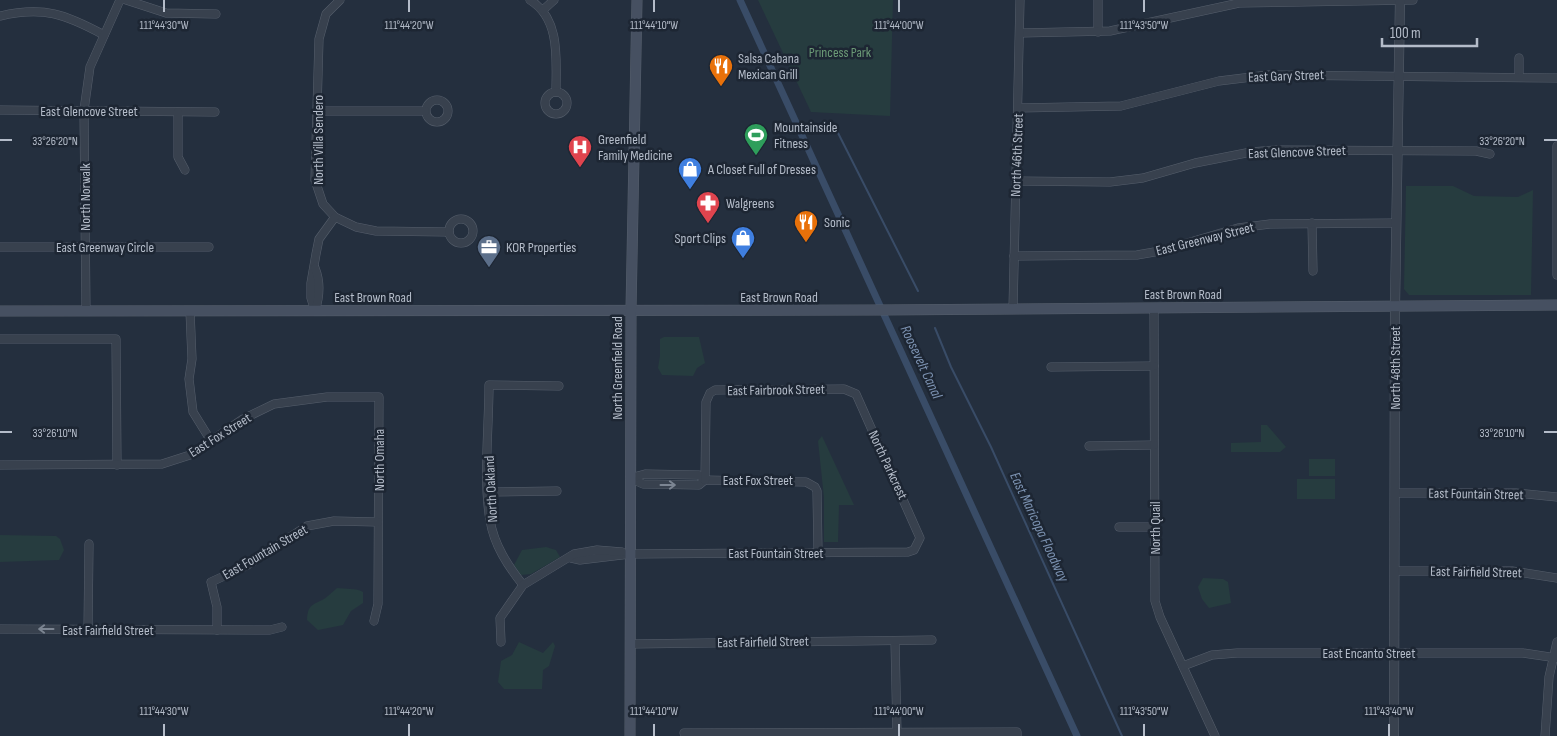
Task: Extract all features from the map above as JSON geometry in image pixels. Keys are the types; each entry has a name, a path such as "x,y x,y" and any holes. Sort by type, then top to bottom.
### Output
{"main road":[{"name":"North Greenfield Road","path":"630,736 631,310 637,0"},
{"name":"East Brown Road","path":"0,311 883,310 1557,305"}],"street":[{"name":"North Norwalk","path":"86,311 84,110 90,67 120,0"},
{"path":"126,0 166,12 216,14"},
{"path":"530,0 543,10 554,35 556,46 556,92"},
{"path":"543,10 554,0"},
{"name":"North 46th Street","path":"1013,309 1020,0"},
{"path":"1098,0 1098,32"},
{"name":"North 48th Street","path":"1394,736 1395,306 1400,0"},
{"path":"1020,34 1098,32 1125,29 1180,15 1240,3 1413,0"},
{"name":"North Villa Sendero","path":"334,1 326,14 319,39 315,180 323,204 335,217"},
{"path":"0,16 14,13 56,12 104,35"},
{"path":"1519,58 1519,77"},
{"name":"East Gary Street","path":"1018,108 1121,106 1219,81 1268,75 1557,78"},
{"name":"East Glencove Street","path":"0,110 215,112"},
{"path":"317,111 425,111"},
{"path":"178,112 178,157 185,170"},
{"path":"1557,146 1557,275"},
{"name":"East Glencove Street","path":"1016,181 1110,182 1143,178 1195,163 1251,152 1476,150 1490,154"},
{"path":"315,311 319,298 319,278 315,268 319,239 335,217 356,227 376,231 449,232"},
{"name":"East Greenway Street","path":"1014,256 1137,255 1160,251 1238,228 1270,224 1396,223"},
{"path":"1312,224 1313,271"},
{"name":"East Greenway Circle","path":"1,247 209,247"},
{"name":"North Quail","path":"1154,308 1155,600 1160,617 1215,736"},
{"path":"190,311 192,359 189,379 193,412 210,441"},
{"path":"0,339 116,338 117,465"},
{"path":"1051,367 1154,366"},
{"name":"North Oakland","path":"523,585 508,566 500,551 490,521 488,492 489,385 560,386"},
{"name":"East Fairbrook Street","path":"705,480 706,397 715,390 848,390"},
{"name":"North Parkcrest","path":"848,390 856,394 919,530 920,538 918,544"},
{"name":"East Fox Street","path":"0,465 162,464 190,455 242,419 274,404 327,397 379,397"},
{"name":"North Omaha","path":"374,622 378,604 379,397"},
{"path":"1089,446 1154,445"},
{"name":"East Fox Street","path":"630,478 645,474 684,474 699,475 705,480 801,480 811,484 818,491 818,552"},
{"path":"684,474 684,485"},
{"name":"East Fox Street","path":"630,478 643,484 699,485 705,480"},
{"path":"488,492 558,491"},
{"name":"East Fountain Street","path":"1396,493 1516,493 1557,497"},
{"name":"East Fountain Street","path":"217,630 217,607 212,582 246,566 307,526 334,522 378,522"},
{"path":"1119,526 1154,526"},
{"path":"88,630 89,544"},
{"name":"East Fountain Street","path":"523,585 546,569 571,558 580,560 590,554 908,552 914,550 918,544"},
{"name":"East Fairfield Street","path":"1395,571 1512,571 1557,578"},
{"path":"501,642 500,618 523,585"},
{"name":"East Fairfield Street","path":"0,629 270,630 282,627"},
{"name":"East Fairfield Street","path":"630,644 932,640"},
{"path":"895,641 897,733"},
{"path":"1545,736 1546,704 1557,642"},
{"name":"East Encanto Street","path":"1183,666 1212,655 1237,653 1523,653 1555,657"},
{"path":"684,733 793,735 897,733 1017,734"}],"green space":[{"name":"Princess Park","path":"758,0 893,0 890,116 811,112"},
{"path":"1406,186 1453,186 1474,196 1518,197 1533,190 1531,295 1409,295 1404,289"},
{"path":"664,337 699,337 705,363 697,368 693,376 662,375 658,368 660,339"},
{"path":"1261,425 1267,425 1286,447 1280,452 1231,452 1231,443 1261,442"},
{"path":"822,436 854,505 839,505 838,542 824,542 824,498 818,441"},
{"path":"1309,459 1335,459 1335,476 1309,476"},
{"path":"1297,479 1335,479 1335,499 1297,499"},
{"path":"0,535 56,536 60,539 64,550 59,560 0,562"},
{"path":"546,547 556,550 560,557 531,574 521,575 514,565 522,550"},
{"path":"1203,578 1223,579 1228,582 1231,603 1209,608 1202,599 1198,587"},
{"path":"337,588 354,589 363,592 363,603 351,611 343,625 318,630 307,620 309,610 311,606 324,599"},
{"path":"519,642 543,653 553,642 555,646 549,666 543,670 542,689 504,689 498,682 501,661 512,655"}],"waterway":[{"name":"Roosevelt Canal","path":"740,0 1077,736"},
{"name":"East Maricopa Floodway","path":"835,127 918,291"},
{"name":"East Maricopa Floodway","path":"935,328 951,367 991,447 1122,736"}],"place":[{"name":"Salsa Cabana Mexican Grill","path":"721,87"},
{"name":"Mountainside Fitness","path":"756,156"},
{"name":"Greenfield Family Medicine","path":"580,168"},
{"name":"A Closet Full of Dresses","path":"690,190"},
{"name":"Walgreens","path":"708,224"},
{"name":"Sonic","path":"806,243"},
{"name":"Sport Clips","path":"743,259"},
{"name":"KOR Properties","path":"489,268"}]}
